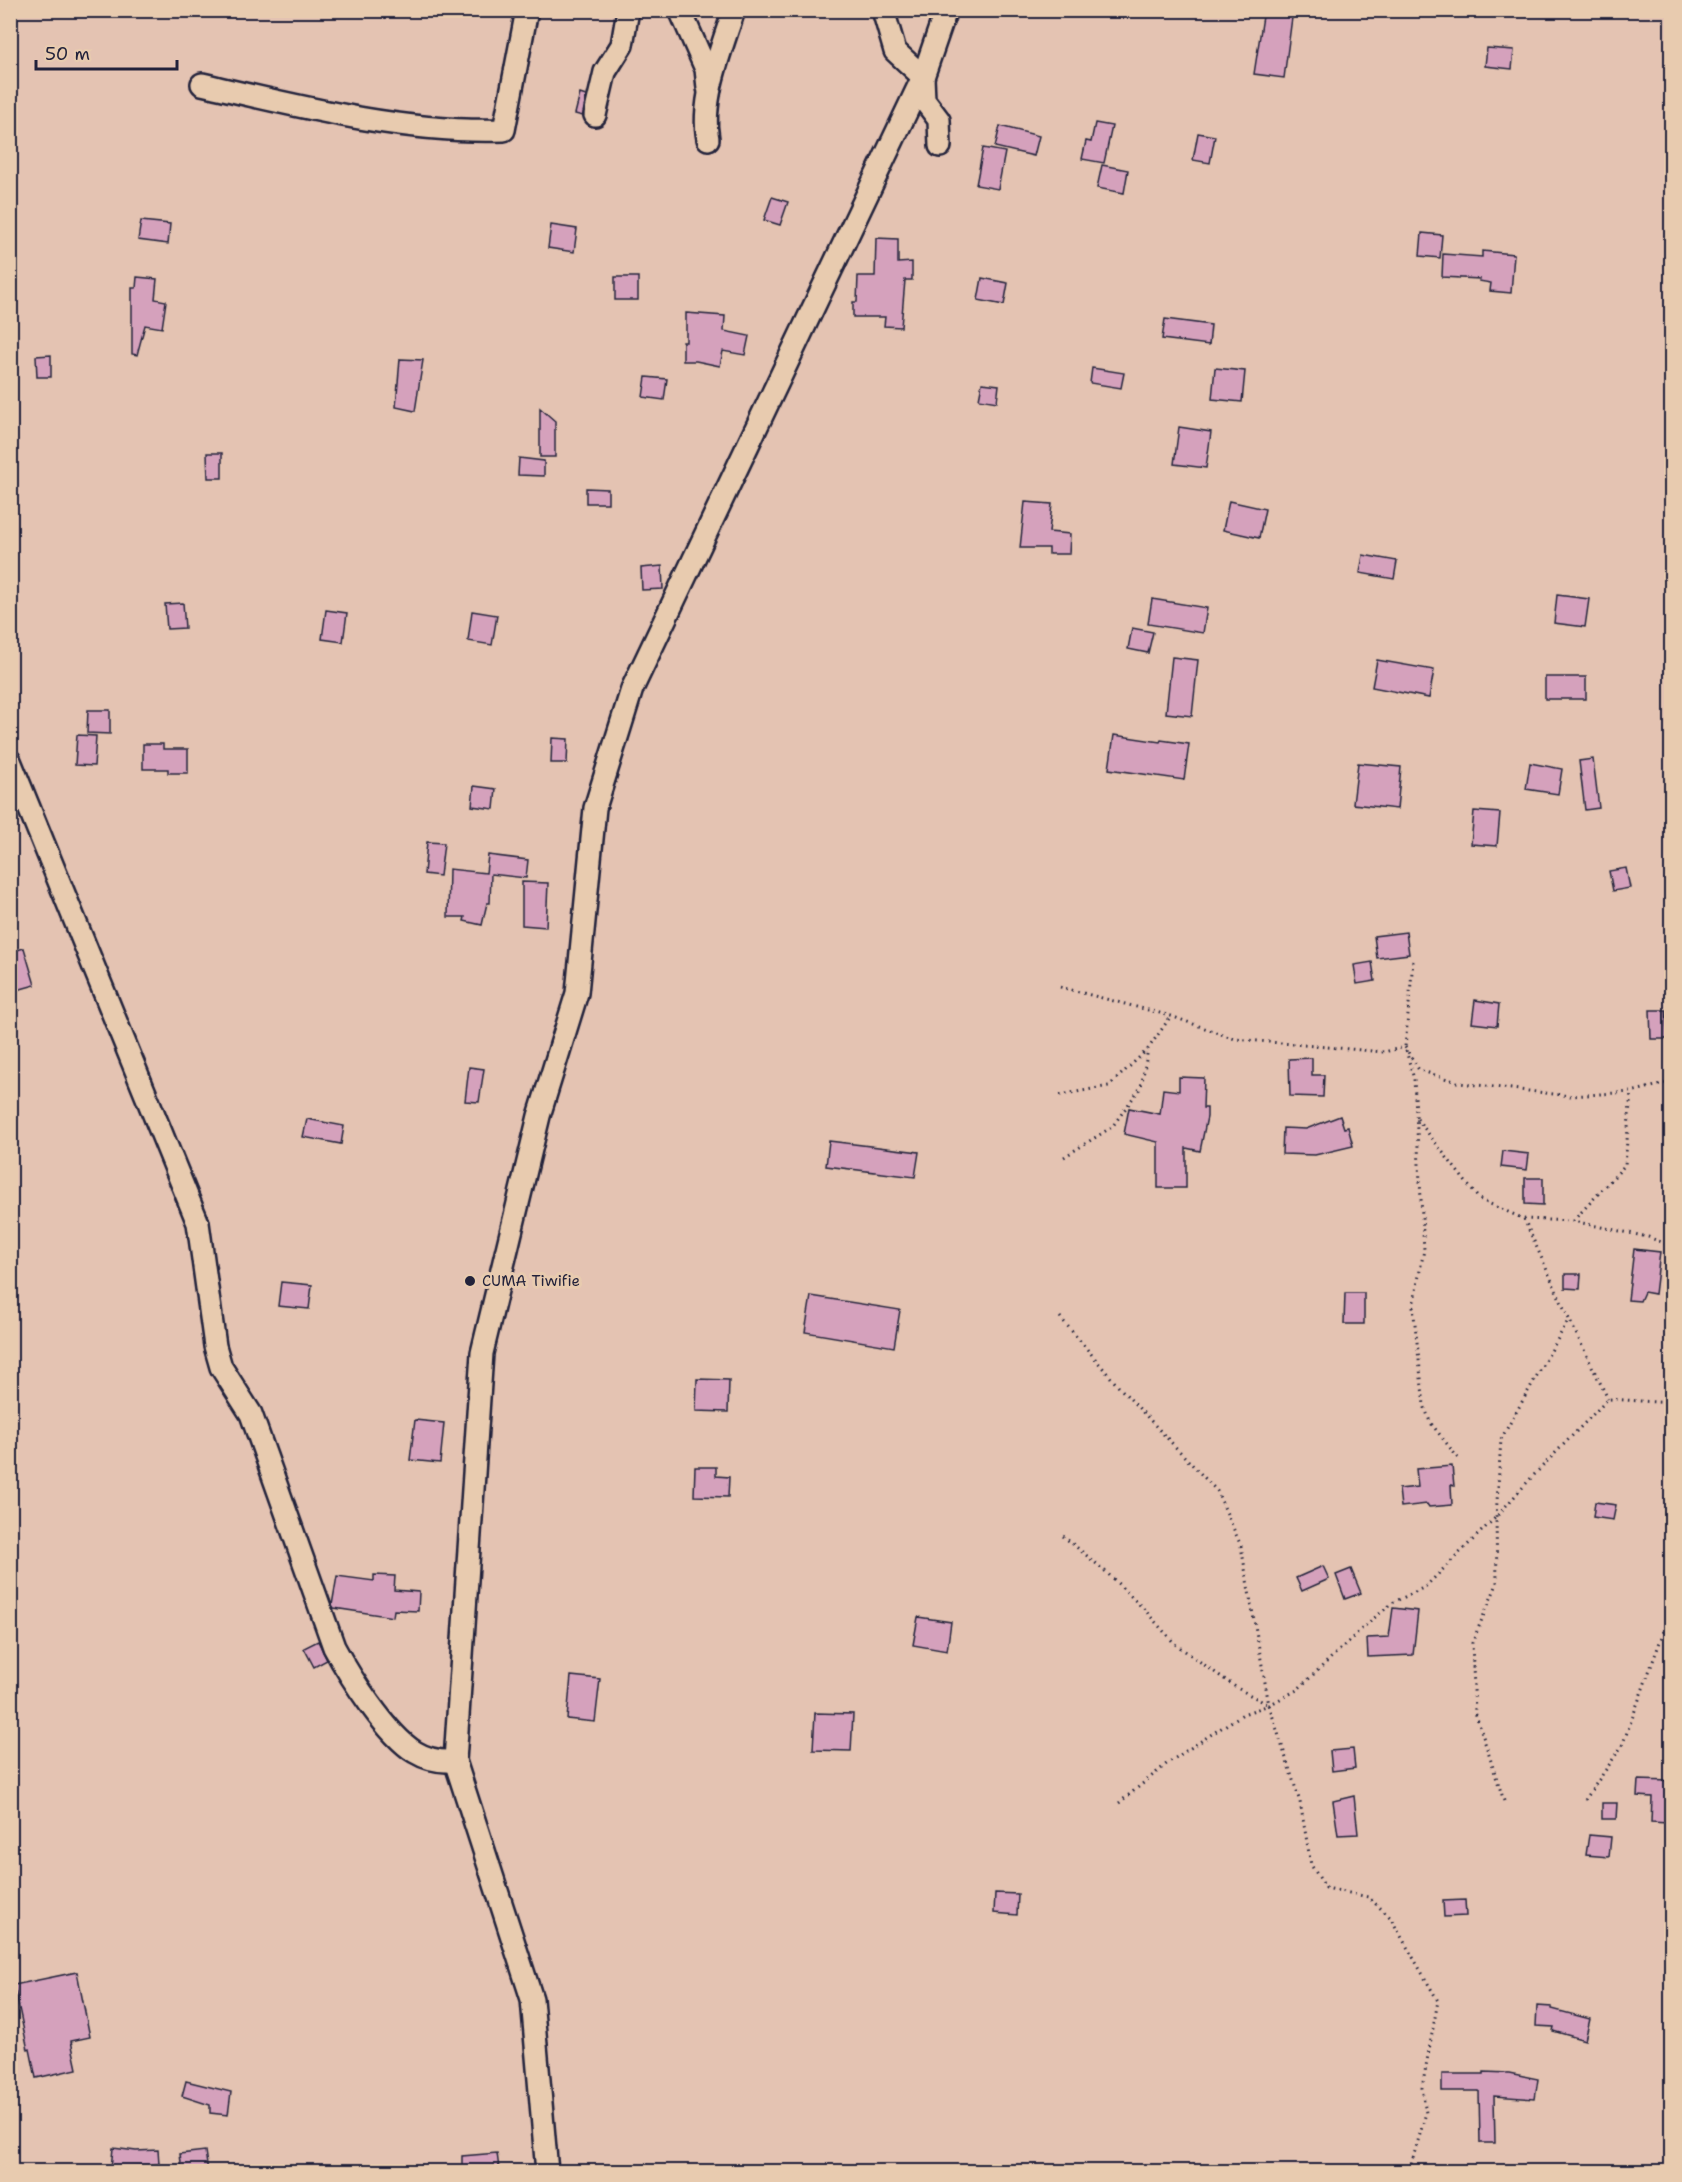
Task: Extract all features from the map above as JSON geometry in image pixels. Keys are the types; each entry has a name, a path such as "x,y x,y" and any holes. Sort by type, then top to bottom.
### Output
{"street":[{"path":"202,84 288,104 378,120 467,132 504,130 527,10"},
{"path":"595,115 605,72 622,45 628,10"},
{"path":"680,10 706,69 709,98"},
{"path":"708,139 705,126 709,98 734,10"},
{"path":"883,10 895,51 923,77 924,100 939,120 940,146"},
{"path":"547,2172 539,2062 531,1999 455,1761 482,1353 539,1116 577,993 595,808 632,688 923,77 946,10"},
{"path":"10,761 198,1223 215,1346 221,1367 251,1414 334,1647 351,1678 392,1731 415,1752 439,1762 455,1761"}],"path":[{"path":"1413,961 1405,1047 1414,1079 1424,1250 1413,1306 1424,1405 1430,1422 1458,1458"},
{"path":"1060,987 1171,1016 1234,1039 1384,1052 1405,1047"},
{"path":"1060,1095 1109,1086 1148,1049 1171,1016"},
{"path":"1405,1047 1419,1070 1460,1083 1571,1096 1631,1092 1671,1083"},
{"path":"1065,1156 1112,1127 1141,1087 1148,1049"},
{"path":"1573,1221 1625,1165 1631,1092"},
{"path":"1417,1119 1479,1199 1524,1219 1573,1221 1648,1237 1671,1246"},
{"path":"1524,1219 1608,1399"},
{"path":"1060,1317 1118,1386 1217,1491 1241,1546 1269,1705 1300,1802 1311,1865 1326,1888 1368,1897 1390,1917 1438,2001 1422,2088 1426,2113 1409,2172"},
{"path":"1504,1802 1475,1712 1472,1643 1497,1584 1496,1517 1501,1439 1569,1319"},
{"path":"1119,1803 1169,1762 1244,1714 1269,1705 1297,1690 1368,1623 1394,1602 1425,1587 1496,1517 1608,1399 1671,1403"},
{"path":"1063,1536 1104,1570 1143,1608 1175,1644 1237,1688 1269,1705"},
{"path":"1585,1800 1622,1746 1671,1609"}],"building":[{"path":"1264,10 1293,10 1284,78 1254,74"},
{"path":"1487,48 1514,50 1512,69 1485,66"},
{"path":"580,94 586,96 583,116 575,114"},
{"path":"1095,123 1112,126 1104,163 1082,159 1086,141 1091,142"},
{"path":"1000,126 1039,136 1034,156 995,147"},
{"path":"1198,133 1215,136 1210,163 1193,160"},
{"path":"983,148 1005,152 998,189 976,185"},
{"path":"1102,165 1128,170 1124,193 1097,188"},
{"path":"772,197 788,202 780,225 764,220"},
{"path":"141,221 170,224 168,244 138,240"},
{"path":"551,225 577,229 574,252 548,248"},
{"path":"1422,233 1442,235 1440,258 1420,256"},
{"path":"876,238 898,239 898,263 912,262 912,280 905,280 901,327 884,326 885,317 853,317 853,302 857,302 858,276 875,276"},
{"path":"1482,251 1514,254 1511,293 1490,291 1491,283 1479,281 1480,279 1442,277 1443,254 1482,257"},
{"path":"137,277 157,279 155,299 166,301 162,328 145,325 137,355 132,354 132,288 136,288"},
{"path":"615,277 638,277 638,300 615,300"},
{"path":"982,278 1008,283 1004,305 978,300"},
{"path":"686,313 725,316 724,331 749,336 745,355 723,351 720,366 683,361 683,342 686,342"},
{"path":"1165,319 1211,325 1209,345 1162,339"},
{"path":"51,355 51,377 37,377 36,356"},
{"path":"400,359 423,360 415,411 396,407"},
{"path":"1092,368 1124,373 1121,388 1090,383"},
{"path":"1215,368 1245,371 1242,402 1212,399"},
{"path":"646,377 667,379 664,400 643,397"},
{"path":"982,383 999,385 997,402 979,399"},
{"path":"540,408 555,421 555,457 540,457"},
{"path":"1179,427 1211,432 1206,468 1174,464"},
{"path":"207,453 222,453 222,478 208,478"},
{"path":"519,458 544,461 544,476 518,475"},
{"path":"586,488 608,489 608,503 586,503"},
{"path":"1229,501 1265,509 1259,538 1223,530"},
{"path":"1025,502 1052,504 1049,532 1070,534 1069,554 1049,554 1049,548 1020,548"},
{"path":"1363,555 1397,561 1394,579 1360,573"},
{"path":"662,566 663,589 642,590 641,568"},
{"path":"1557,595 1589,599 1585,627 1554,623"},
{"path":"1152,599 1207,608 1203,633 1148,624"},
{"path":"183,603 185,628 167,629 165,604"},
{"path":"326,610 347,613 343,642 322,639"},
{"path":"472,611 497,615 492,645 468,641"},
{"path":"1132,628 1153,632 1148,653 1128,649"},
{"path":"1172,657 1198,660 1192,716 1166,713"},
{"path":"1377,660 1434,670 1429,698 1372,687"},
{"path":"1545,677 1586,677 1586,699 1545,699"},
{"path":"88,710 110,710 110,734 87,733"},
{"path":"77,735 96,736 94,766 75,765"},
{"path":"1114,735 1189,744 1184,780 1109,769"},
{"path":"552,738 568,739 567,763 551,763"},
{"path":"143,744 163,744 163,749 188,749 188,773 168,773 168,769 143,769"},
{"path":"1593,759 1599,808 1585,810 1579,761"},
{"path":"1358,763 1401,767 1397,809 1353,804"},
{"path":"1530,763 1562,769 1558,794 1526,789"},
{"path":"474,786 496,789 494,809 472,806"},
{"path":"1474,811 1500,813 1497,846 1471,844"},
{"path":"427,842 444,843 440,876 424,874"},
{"path":"488,855 528,860 526,878 491,874 490,903 487,903 482,925 464,921 465,917 448,917 449,869 486,873"},
{"path":"1626,868 1630,888 1613,891 1609,871"},
{"path":"522,882 548,883 546,927 522,925"},
{"path":"1406,932 1409,954 1377,958 1374,936"},
{"path":"24,948 35,985 10,992 10,952"},
{"path":"1372,962 1375,981 1357,984 1354,965"},
{"path":"1475,1000 1499,1004 1497,1026 1472,1023"},
{"path":"1650,1010 1666,1010 1667,1039 1651,1039"},
{"path":"1312,1058 1312,1075 1324,1075 1323,1097 1290,1096 1289,1059"},
{"path":"469,1067 484,1069 479,1102 465,1101"},
{"path":"1179,1077 1204,1078 1203,1108 1207,1108 1207,1117 1200,1151 1186,1148 1186,1188 1158,1188 1158,1142 1124,1134 1129,1108 1160,1114 1163,1089 1179,1091"},
{"path":"1340,1116 1344,1128 1348,1127 1353,1146 1315,1155 1282,1154 1283,1128 1306,1129"},
{"path":"307,1119 344,1126 341,1144 303,1137"},
{"path":"829,1141 919,1152 915,1177 826,1166"},
{"path":"1503,1151 1529,1154 1527,1170 1501,1167"},
{"path":"1525,1178 1543,1178 1543,1205 1525,1204"},
{"path":"1634,1249 1660,1252 1655,1294 1644,1292 1640,1301 1628,1300"},
{"path":"1565,1274 1581,1274 1580,1289 1565,1288"},
{"path":"281,1282 312,1285 309,1309 278,1306"},
{"path":"1345,1293 1364,1293 1364,1324 1344,1324"},
{"path":"811,1296 900,1310 894,1347 805,1332"},
{"path":"697,1379 729,1380 728,1412 696,1411"},
{"path":"415,1420 444,1423 440,1463 410,1460"},
{"path":"1452,1466 1454,1486 1451,1485 1452,1505 1429,1507 1427,1504 1401,1507 1399,1489 1418,1487 1416,1469"},
{"path":"695,1467 716,1467 716,1476 729,1477 728,1497 694,1496"},
{"path":"1595,1502 1616,1505 1613,1520 1593,1517"},
{"path":"1323,1566 1329,1579 1302,1591 1296,1578"},
{"path":"1351,1569 1361,1593 1345,1599 1336,1575"},
{"path":"374,1575 395,1576 394,1590 419,1592 418,1611 394,1610 393,1617 334,1608 332,1605 337,1576 374,1581"},
{"path":"1393,1608 1418,1611 1413,1655 1368,1657 1367,1638 1389,1637"},
{"path":"918,1617 951,1622 947,1651 913,1645"},
{"path":"318,1641 327,1660 314,1667 304,1648"},
{"path":"571,1676 600,1679 595,1722 567,1719"},
{"path":"815,1713 853,1714 851,1751 813,1750"},
{"path":"1353,1749 1355,1768 1332,1771 1330,1751"},
{"path":"1638,1780 1670,1781 1668,1823 1651,1822 1652,1797 1637,1796"},
{"path":"1354,1796 1358,1834 1338,1835 1333,1801"},
{"path":"1602,1803 1617,1803 1616,1819 1602,1819"},
{"path":"1589,1835 1611,1837 1609,1857 1586,1855"},
{"path":"995,1893 1018,1894 1017,1915 994,1913"},
{"path":"1465,1900 1466,1916 1444,1917 1443,1901"},
{"path":"77,1972 90,2037 71,2041 77,2069 36,2078 14,1985"},
{"path":"1537,2006 1552,2007 1552,2009 1590,2019 1585,2040 1553,2031 1554,2027 1536,2026"},
{"path":"1484,2072 1509,2073 1538,2079 1535,2099 1494,2096 1495,2143 1480,2143 1479,2091 1442,2091 1442,2074 1484,2074"},
{"path":"186,2081 231,2092 228,2115 210,2113 210,2105 182,2096"},
{"path":"113,2148 136,2151 158,2150 159,2164 128,2167 127,2170 111,2168"},
{"path":"205,2151 208,2172 182,2172 180,2154"},
{"path":"497,2153 499,2169 462,2172 462,2156"}],"place":[{"name":"CUMA Tiwifie","path":"470,1281"}]}
